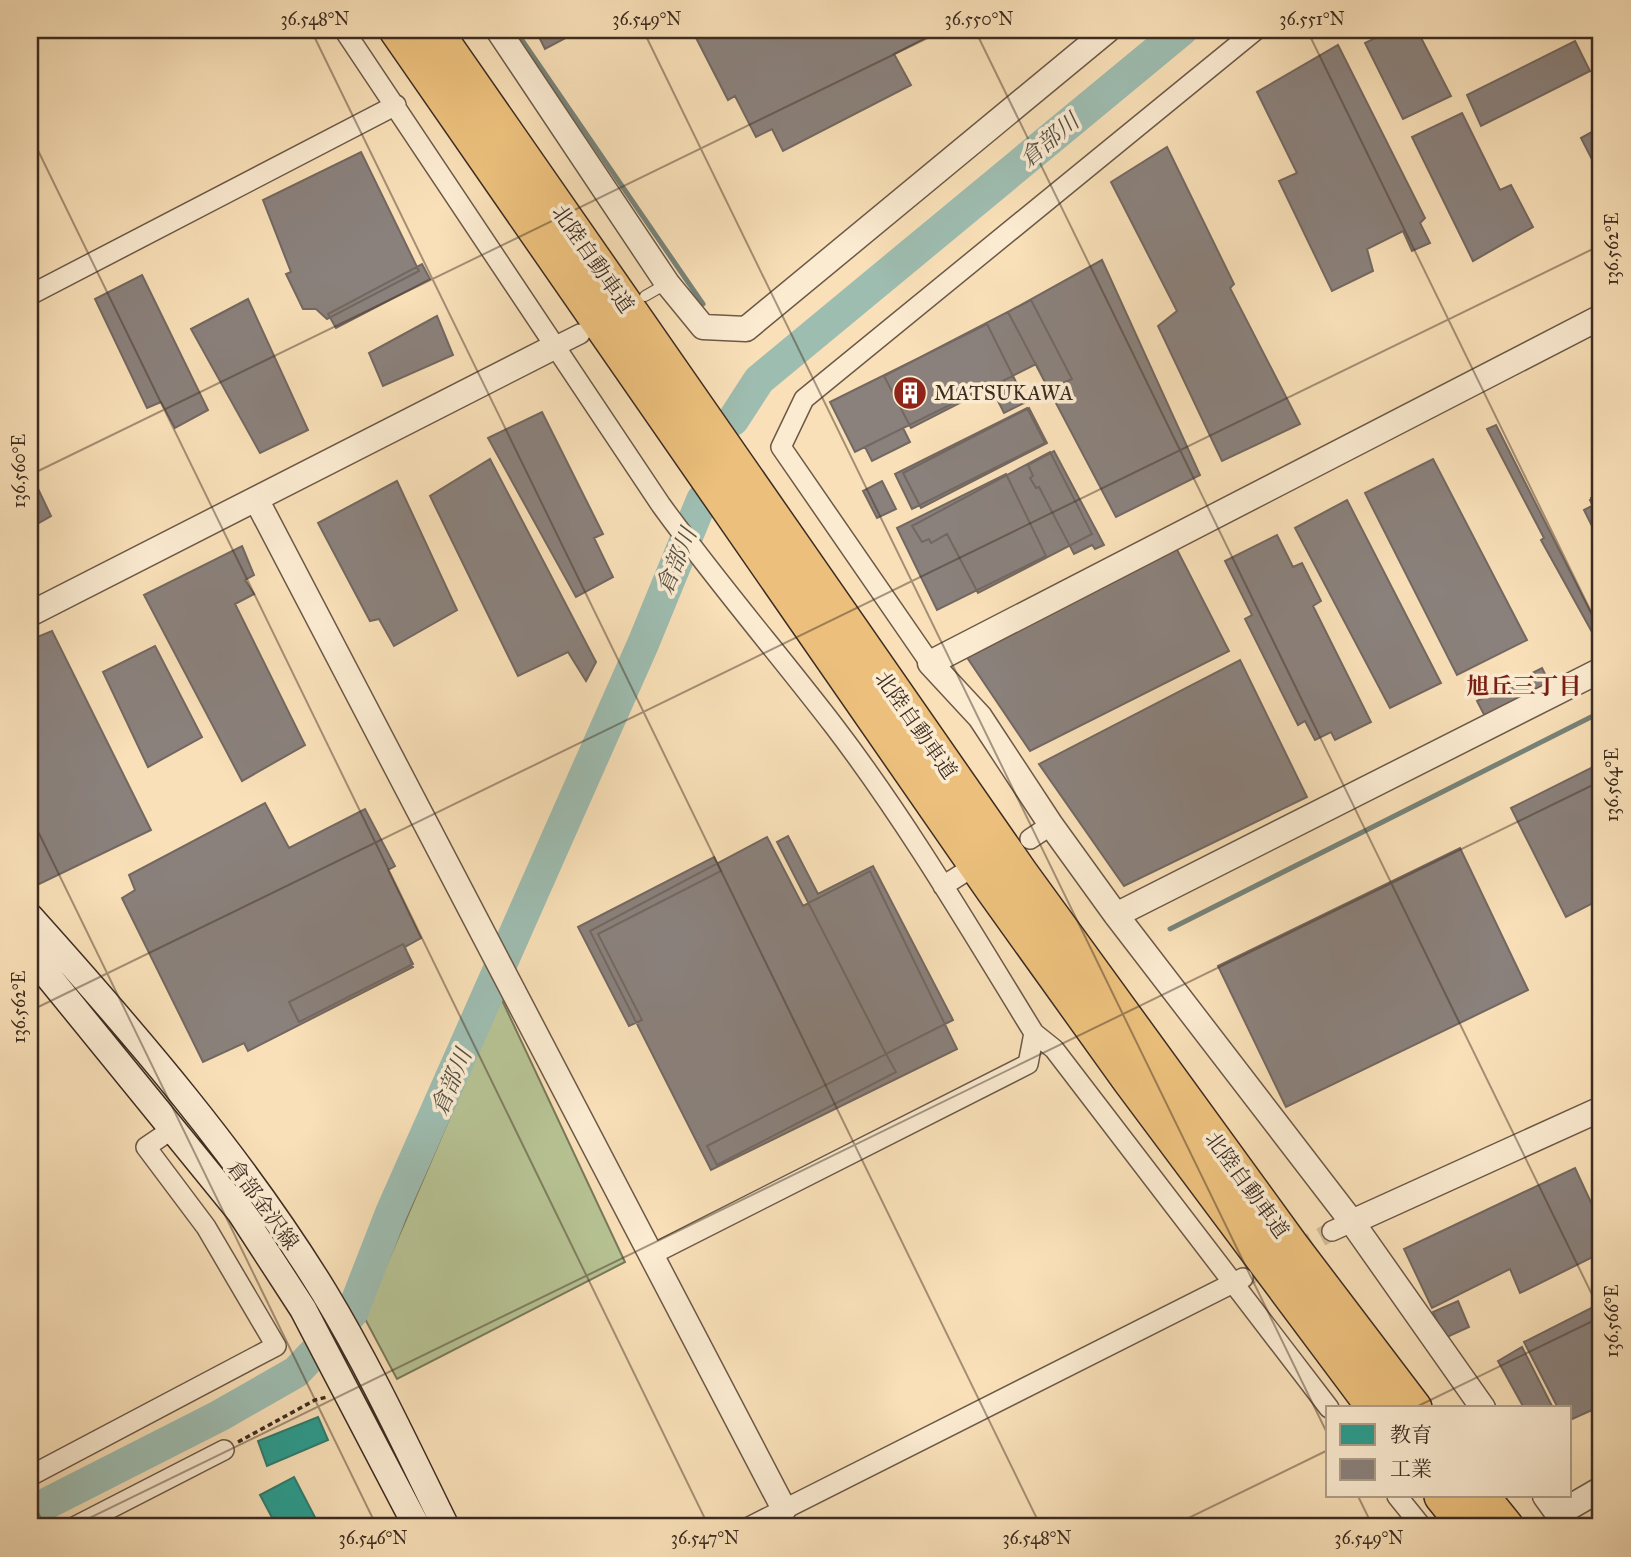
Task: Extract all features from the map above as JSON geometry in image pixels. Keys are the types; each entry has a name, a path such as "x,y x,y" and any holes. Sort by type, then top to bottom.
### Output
{"highway":[{"name":"北陸自動車道","path":"397,30 1002,900 1154,1112 1374,1406"},
{"name":"北陸自動車道","path":"434,30 1020,873 1268,1214 1412,1406"},
{"path":"1444,1498 1466,1527"},
{"path":"1483,1498 1506,1527"}],"main road":[{"name":"倉部金沢線","path":"30,917 107,1003 260,1197 322,1289 362,1357 446,1527"},
{"name":"倉部金沢線","path":"30,954 240,1212 303,1309 416,1527"}],"street":[{"path":"344,30 661,505 704,566 835,728 943,886 1034,1033 1054,1049 1239,1281 1328,1406"},
{"path":"498,30 667,283 703,327 746,329 1108,30"},
{"path":"1256,30 804,400 781,447 930,663 980,717 1051,825 1342,1226 1481,1406"},
{"path":"30,295 396,105"},
{"path":"930,663 1601,317"},
{"path":"30,614 580,334"},
{"path":"256,499 653,1254 766,1521 1239,1281"},
{"path":"1116,915 1601,670"},
{"path":"1030,839 1051,825"},
{"path":"943,886 965,872"},
{"path":"653,1254 1028,1064 1034,1033"},
{"path":"1342,1226 1601,1109"},
{"path":"30,1476 276,1346 206,1227 146,1147 174,1128"},
{"path":"74,1527 224,1450"},
{"path":"1557,1512 1601,1489"},
{"path":"1398,1498 1422,1527"}],"lane":[{"path":"645,296 667,283"}],"path":[{"path":"224,1450 344,1385"}],"green space":[{"path":"501,998 625,1262 397,1379 364,1317"}],"building: 教育":[{"path":"318,1417 328,1440 267,1466 258,1441"},
{"path":"294,1477 320,1527 277,1527 260,1495"}],"building: 工業":[{"path":"571,30 573,34 545,49 536,31"},
{"path":"692,30 941,30 894,54 911,85 783,151 772,129 756,137 735,96 728,100"},
{"path":"1392,30 1417,30 1451,96 1403,119 1365,43"},
{"path":"1575,41 1590,71 1481,126 1467,95"},
{"path":"1338,45 1425,218 1420,223 1430,243 1412,251 1403,231 1367,249 1373,271 1332,291 1279,181 1297,173 1257,92"},
{"path":"1462,113 1500,190 1511,185 1533,227 1473,261 1412,137"},
{"path":"1601,127 1601,177 1581,138"},
{"path":"1167,147 1234,284 1230,288 1300,424 1222,461 1158,326 1177,311 1111,182"},
{"path":"361,152 419,271 327,319 316,309 303,309 286,274 291,272 263,200"},
{"path":"1102,260 1200,475 1116,517 1008,312"},
{"path":"422,264 430,279 336,328 328,314"},
{"path":"142,275 208,410 175,428 161,402 147,408 95,299"},
{"path":"248,299 308,430 260,453 191,329"},
{"name":"MATSUKAWA","path":"1031,300 1072,379 1049,390 1036,364 911,428 884,376"},
{"path":"437,316 453,355 383,386 369,353"},
{"name":"MATSUKAWA","path":"987,324 1026,402 1004,413 990,385 855,452 830,402"},
{"path":"1027,408 1045,443 912,509 895,474"},
{"path":"1029,408 1047,443 921,508 903,473"},
{"path":"542,412 603,534 594,538 613,577 576,597 488,438"},
{"path":"1496,425 1599,629 1592,632 1541,540 1544,538 1487,429"},
{"path":"903,428 910,442 872,461 865,447"},
{"path":"1054,451 1104,545 1095,549 1092,545 1074,554 1039,487 1036,488 1030,478 1033,476 1028,465"},
{"path":"1054,451 1104,545 1095,549 1092,545 1074,554 1039,487 1036,488 1030,478 1033,476 1028,465"},
{"path":"1050,452 1092,534 978,593 947,534 931,543 929,539 922,542 912,526"},
{"path":"490,459 596,662 586,681 568,652 518,676 430,496"},
{"path":"1433,459 1527,640 1457,675 1365,493"},
{"path":"30,472 51,516 30,528"},
{"path":"1006,474 1046,556 937,610 897,528"},
{"path":"397,481 457,610 394,646 379,619 370,621 318,523"},
{"path":"882,481 896,509 877,518 863,491"},
{"path":"1601,493 1601,525 1590,500"},
{"path":"1601,493 1601,544 1584,510 1594,505 1591,498"},
{"path":"1347,500 1441,683 1390,708 1295,528"},
{"path":"1169,534 1229,651 1030,751 958,644"},
{"path":"1277,535 1293,567 1302,563 1321,601 1313,606 1371,722 1335,740 1331,732 1315,740 1305,721 1298,725 1245,619 1252,615 1225,561"},
{"path":"242,546 254,575 245,580 254,594 235,604 305,745 242,781 144,595"},
{"path":"52,631 151,830 35,886 30,880 30,640"},
{"path":"155,646 202,737 148,767 103,672"},
{"path":"1240,660 1307,797 1124,886 1039,764"},
{"path":"1542,668 1556,696 1492,730 1477,701"},
{"path":"1601,763 1601,899 1566,917 1511,808"},
{"path":"265,803 289,848 365,809 395,866 388,870 421,938 405,947 413,967 248,1051 244,1043 203,1062 122,898 135,890 129,875"},
{"path":"788,836 818,894 873,866 953,1020 886,1054 777,842"},
{"path":"767,837 803,906 870,871 957,1049 711,1170 590,931"},
{"path":"1460,848 1528,990 1286,1107 1218,966"},
{"path":"714,857 721,871 598,934 642,1020 629,1026 578,927"},
{"path":"403,944 413,964 299,1022 289,1002"},
{"path":"886,1054 896,1072 717,1165 707,1146"},
{"path":"1575,1168 1601,1224 1601,1253 1520,1293 1510,1269 1432,1308 1404,1249"},
{"path":"1458,1301 1469,1327 1445,1338 1433,1312"},
{"path":"1595,1306 1601,1320 1601,1406 1572,1419 1572,1406 1557,1406 1524,1342"},
{"path":"1522,1347 1552,1406 1523,1406 1498,1361"}],"waterway":[{"path":"515,30 703,304"},
{"name":"倉部川","path":"733,420 759,380 1182,30"},
{"name":"倉部川","path":"30,1512 219,1416 296,1372 352,1313 391,1213 643,644 702,500"},
{"path":"1170,929 1601,712"}],"tunnel":[{"path":"1244,1278 1332,1231"}],"place":[{"name":"MATSUKAWA","path":"910,393"}],"district":[{"name":"旭丘三丁目","path":"1524,686"}]}
